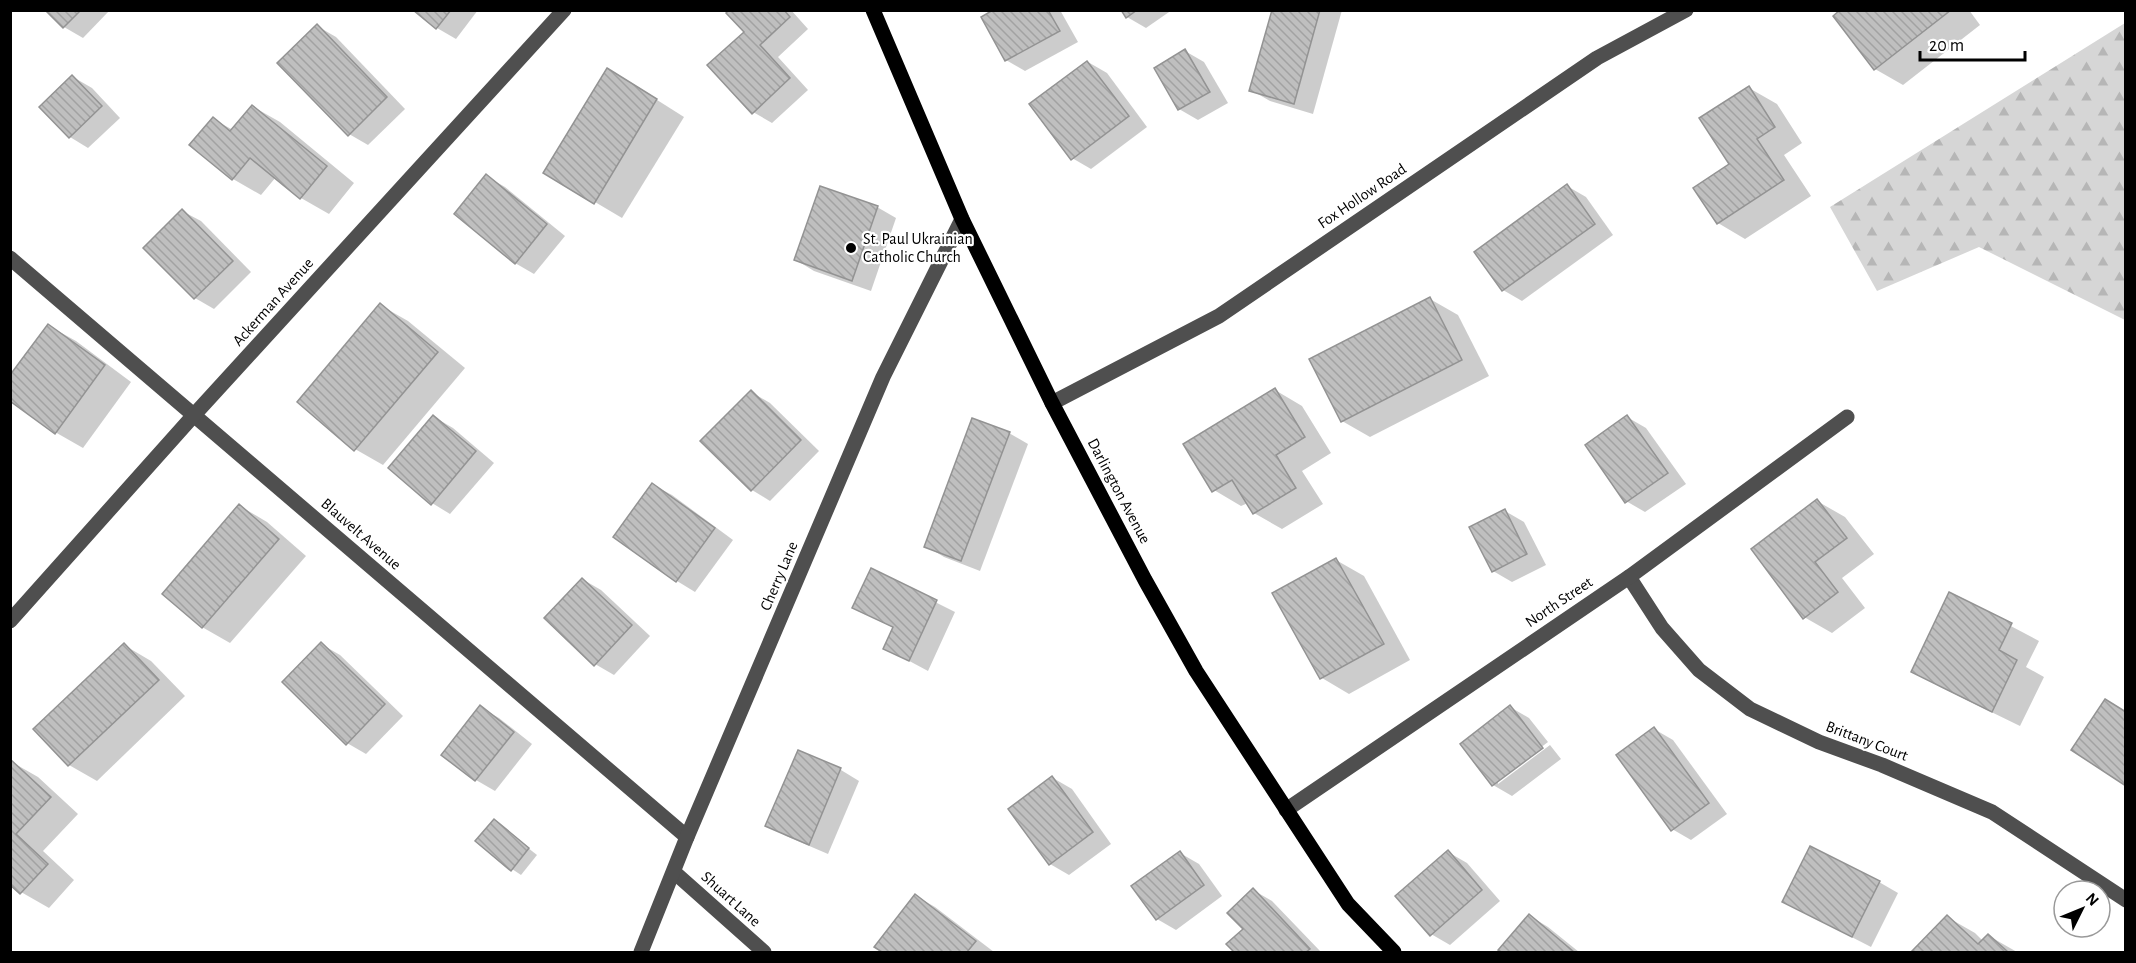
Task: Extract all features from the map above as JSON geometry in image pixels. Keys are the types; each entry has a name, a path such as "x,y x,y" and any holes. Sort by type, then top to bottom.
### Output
{"main road":[{"name":"Darlington Avenue","path":"873,10 962,219 1052,403 1145,580 1196,671 1348,904 1394,952"}],"street":[{"name":"Ackerman Avenue","path":"10,621 564,10"},
{"name":"Fox Hollow Road","path":"1052,403 1219,316 1597,58 1686,10"},
{"name":"Cherry Lane","path":"641,952 687,837 883,377 962,219"},
{"name":"Blauvelt Avenue","path":"10,258 687,837"},
{"name":"North Street","path":"1286,810 1629,577 1847,417"},
{"name":"Brittany Court","path":"1629,577 1662,628 1699,670 1750,710 1819,742 1882,765 1992,812 2126,900"},
{"name":"Shuart Lane","path":"674,872 764,952"}],"green space":[{"path":"2125,23 2125,320 1979,247 1877,291 1830,207"}],"building":[{"path":"45,10 81,10 63,28"},
{"path":"413,10 451,10 436,29"},
{"path":"729,10 784,10 790,17 760,45 790,78 752,114 707,65 744,32 726,13"},
{"path":"993,10 1048,10 1060,31 1005,61 981,17"},
{"path":"1121,10 1137,10 1126,18"},
{"path":"1272,10 1320,10 1294,104 1249,91"},
{"path":"1840,10 1951,10 1874,70 1833,16"},
{"path":"317,24 387,97 348,136 277,63"},
{"path":"1185,49 1210,92 1178,110 1154,68"},
{"path":"1087,61 1129,116 1071,160 1029,104"},
{"path":"607,68 657,99 594,204 543,173"},
{"path":"72,75 102,106 69,138 39,107"},
{"path":"1749,86 1775,127 1757,139 1784,180 1717,224 1693,188 1729,164 1699,118"},
{"path":"252,105 327,166 300,199 250,158 232,180 189,145 213,117 230,131"},
{"path":"486,174 547,224 515,264 454,214"},
{"path":"1567,184 1595,224 1502,291 1474,252"},
{"path":"820,186 878,206 852,281 794,260"},
{"path":"182,209 233,261 194,299 143,248"},
{"path":"1430,297 1462,360 1341,422 1309,359"},
{"path":"380,303 438,352 354,451 297,402"},
{"path":"48,324 105,365 55,434 10,401 10,375"},
{"path":"1275,388 1305,437 1276,455 1296,488 1253,514 1232,480 1212,492 1183,444"},
{"path":"751,390 801,440 751,491 700,441"},
{"path":"433,415 476,451 431,505 388,468"},
{"path":"1627,415 1668,473 1625,503 1585,445"},
{"path":"972,418 1010,432 961,561 924,547"},
{"path":"652,483 715,528 676,582 613,537"},
{"path":"1817,499 1847,538 1815,562 1838,592 1803,619 1751,549"},
{"path":"239,504 279,539 202,628 162,594"},
{"path":"1505,509 1527,554 1492,572 1469,527"},
{"path":"1336,558 1384,644 1320,679 1272,593"},
{"path":"871,568 937,600 909,661 883,649 893,627 852,608"},
{"path":"582,578 632,625 594,666 544,618"},
{"path":"1949,592 2012,623 1999,650 2017,660 1992,712 1911,672"},
{"path":"321,642 385,704 346,745 282,682"},
{"path":"124,643 159,680 68,766 33,729"},
{"path":"2105,699 2126,712 2126,786 2071,750"},
{"path":"480,705 514,732 475,781 441,755"},
{"path":"1510,705 1543,748 1492,786 1460,744"},
{"path":"1654,727 1709,803 1671,831 1616,755"},
{"path":"798,750 841,768 809,845 765,826"},
{"path":"10,759 51,797 16,834 48,864 20,894 10,885"},
{"path":"1052,776 1093,832 1049,865 1008,809"},
{"path":"494,819 529,848 511,871 475,841"},
{"path":"1810,846 1880,881 1852,937 1782,902"},
{"path":"1448,850 1482,890 1430,936 1395,896"},
{"path":"1180,851 1204,885 1156,920 1131,886"},
{"path":"1253,888 1310,949 1306,952 1234,952 1226,944 1243,929 1227,913"},
{"path":"915,894 976,941 967,952 882,952 874,947"},
{"path":"1529,914 1574,952 1501,952 1498,950"},
{"path":"1947,915 1978,944 1988,934 2008,952 1911,952"}],"place":[{"name":"St. Paul Ukrainian Catholic Church","path":"851,248"}]}
